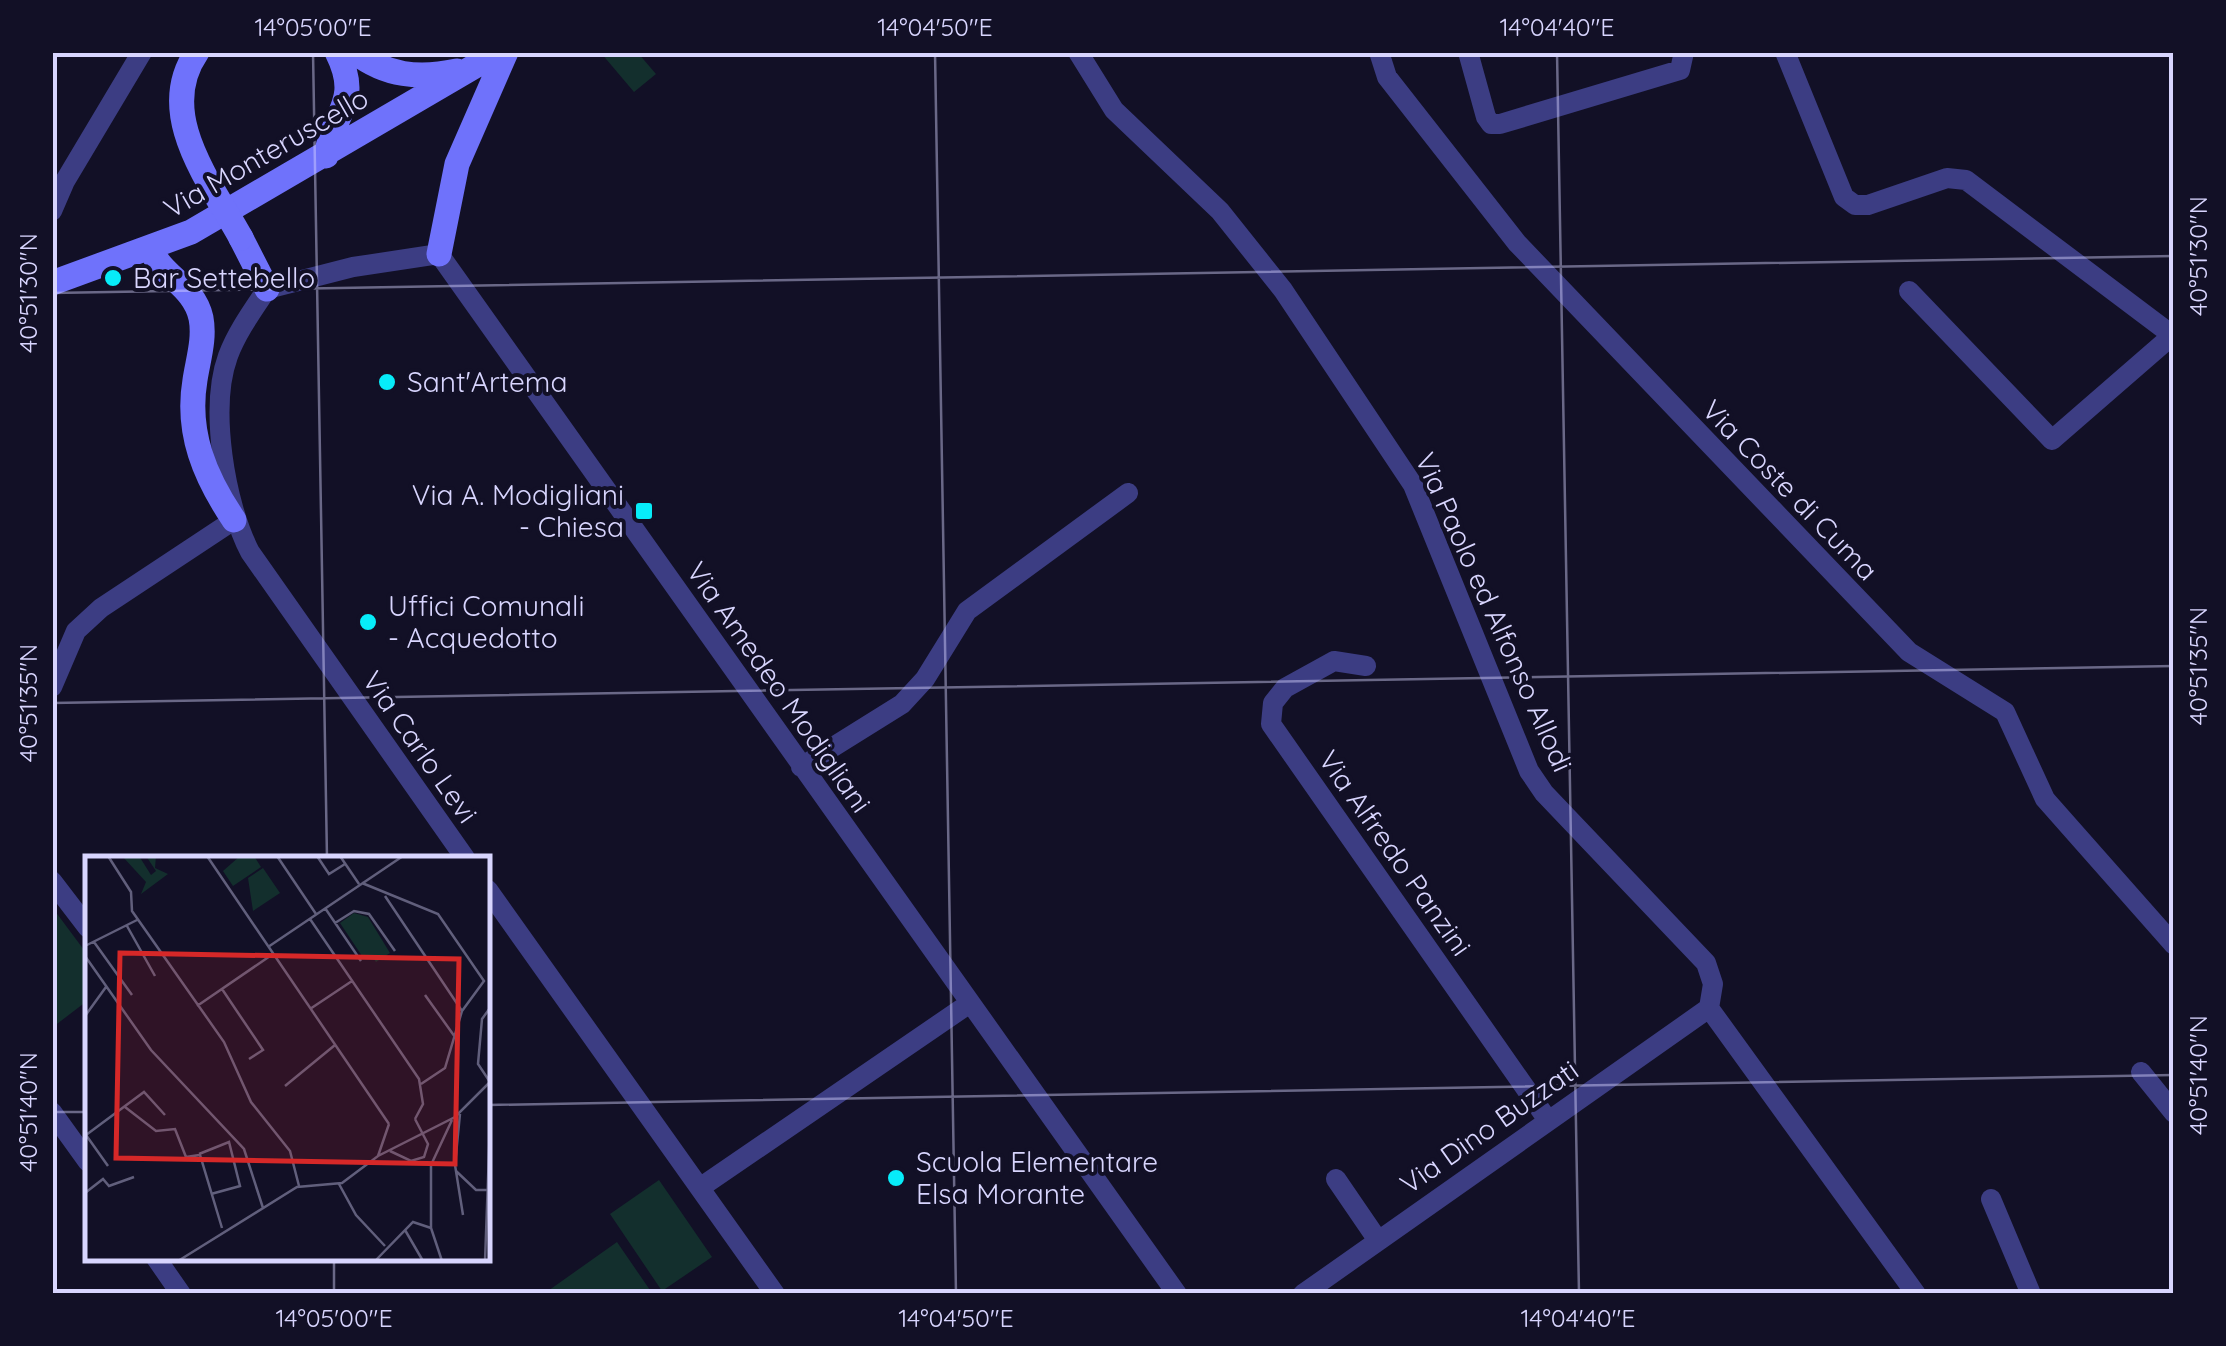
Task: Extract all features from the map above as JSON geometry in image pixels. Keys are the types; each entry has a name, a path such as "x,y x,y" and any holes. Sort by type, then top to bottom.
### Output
{"street":[{"path":"52,211 64,181 142,52"},
{"path":"197,52 181,93 184,130 267,289 353,267 439,254 457,164 503,52"},
{"path":"326,156 330,132 344,115 348,92 337,52"},
{"path":"354,52 376,66 411,76 472,68"},
{"name":"Via Monteruscello","path":"52,283 151,250 326,156 503,52"},
{"name":"Via Paolo ed Alfonso Allodi","path":"1078,52 1114,110 1220,211 1350,386 1414,486 1529,771 1574,828 1706,964 1713,984 1709,1008 1916,1294"},
{"name":"Via Coste di Cuma","path":"1379,52 1388,77 1423,122 1517,242 1594,328 1909,652 2006,712 2045,798 2174,945"},
{"path":"1468,52 1486,117 1500,124 1680,70 1684,52"},
{"path":"1786,52 1844,197 1855,205 1868,205 1947,178 1966,180 2173,334 2052,440 1909,290"},
{"path":"52,687 76,631 117,597 234,520 208,482 194,430 194,383 203,331 198,309 180,281 157,264 151,250"},
{"name":"Via Amedeo Modigliani","path":"439,254 1177,1294"},
{"name":"Via Carlo Levi","path":"267,289 239,333 220,388 234,520 268,578 464,856"},
{"path":"801,766 902,704 924,678 966,612 1128,493"},
{"name":"Via Alfredo Panzini","path":"1366,666 1334,660 1285,688 1273,702 1271,724 1547,1119"},
{"path":"52,881 85,924"},
{"path":"490,893 775,1294"},
{"path":"701,1188 970,1003"},
{"name":"Via Dino Buzzati","path":"1303,1294 1377,1238 1709,1008"},
{"path":"2141,1072 2174,1113"},
{"path":"52,1112 85,1158"},
{"path":"1336,1179 1377,1238"},
{"path":"1991,1200 2032,1294"},
{"path":"158,1261 181,1294"}],"green space":[{"path":"601,53 638,53 656,74 634,92"},
{"path":"52,907 85,951 85,1003 53,1027"},
{"path":"659,1180 712,1257 662,1291 610,1214"},
{"path":"617,1242 652,1293 545,1293"}],"place":[{"name":"Bar Settebello","path":"113,278"},
{"name":"Sant'Artema","path":"387,382"},
{"name":"Via A. Modigliani - Chiesa","path":"644,511"},
{"name":"Uffici Comunali - Acquedotto","path":"368,622"},
{"name":"Scuola Elementare Elsa Morante","path":"896,1178"}]}
